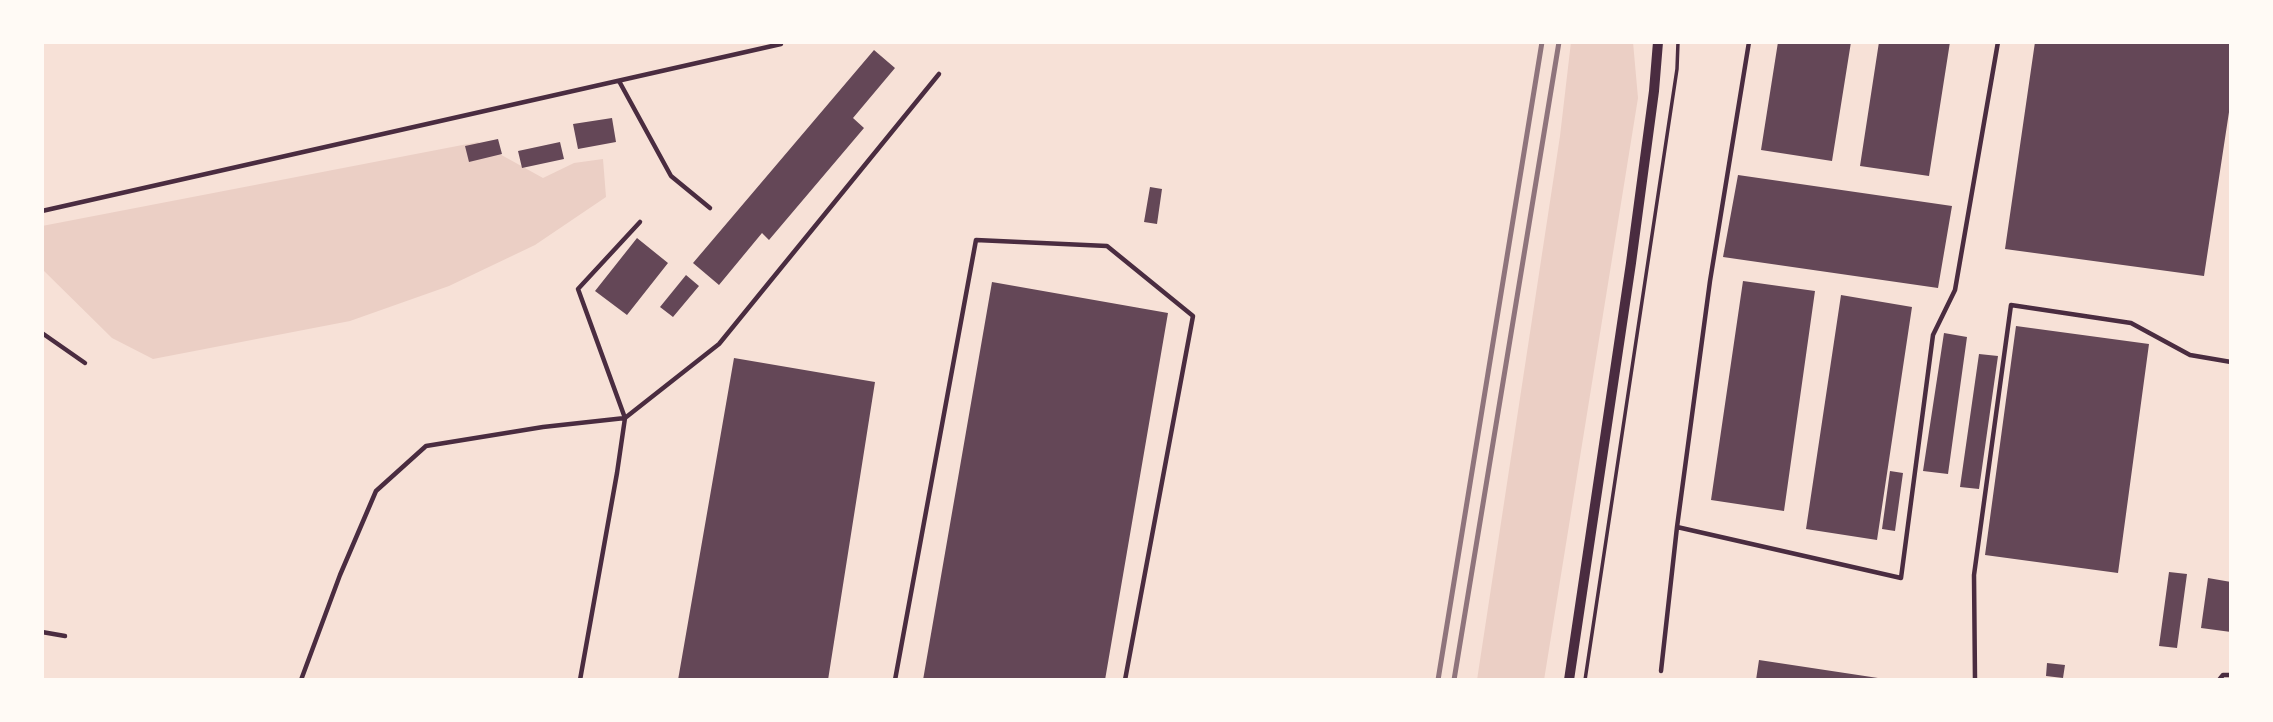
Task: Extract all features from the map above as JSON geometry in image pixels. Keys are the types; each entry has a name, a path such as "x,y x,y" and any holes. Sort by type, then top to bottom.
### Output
{"street":[{"path":"1569,680 1631,263 1658,42"}],"lane":[{"path":"1661,671 1710,281 1749,42"},
{"path":"1677,527 1901,578 1933,335 1955,290 1998,42"},
{"path":"42,211 782,44"},
{"path":"301,680 340,575 376,491 426,446 543,427 625,418 719,344 939,74"},
{"path":"619,81 671,176 710,208"},
{"path":"580,680 625,418 579,289 640,222"},
{"path":"895,680 976,240 1107,246 1193,316 1125,680"},
{"path":"1975,680 1974,575 2011,305 2131,323 2190,355 2231,362"},
{"path":"42,333 85,363"},
{"path":"42,632 65,636"},
{"path":"2219,680 2223,675 2231,676"}],"path":[{"path":"1585,680 1677,69 1678,42"}],"shaded area":[{"path":"1571,42 1633,42 1638,98 1544,680 1477,680 1560,136"},
{"path":"478,142 543,178 574,163 603,159 606,197 535,245 449,286 350,321 153,359 112,338 42,269 42,226"}],"building":[{"path":"1778,42 1851,42 1832,161 1761,150"},
{"path":"1879,42 1950,42 1929,176 1860,166"},
{"path":"2035,42 2231,44 2231,99 2204,276 2005,249"},
{"path":"874,50 895,68 853,118 864,128 769,240 762,233 719,285 693,263"},
{"path":"612,118 616,142 578,149 573,124"},
{"path":"498,139 502,154 469,162 465,146"},
{"path":"560,142 564,159 522,168 518,151"},
{"path":"1738,175 1952,206 1938,288 1723,257"},
{"path":"1150,187 1162,189 1157,224 1144,222"},
{"path":"637,238 668,263 627,315 595,291"},
{"path":"686,275 699,286 673,317 660,307"},
{"path":"1743,281 1815,291 1784,511 1711,500"},
{"path":"992,282 1168,313 1105,680 923,680"},
{"path":"1841,295 1912,307 1877,540 1806,529"},
{"path":"2016,326 2149,344 2118,573 1985,555"},
{"path":"1944,333 1967,337 1948,474 1923,471"},
{"path":"1979,354 1998,356 1979,489 1960,487"},
{"path":"734,358 875,382 828,680 678,680"},
{"path":"1890,471 1903,473 1895,531 1882,529"},
{"path":"2169,572 2187,574 2177,648 2159,646"},
{"path":"2208,578 2231,582 2231,632 2201,628"},
{"path":"1759,660 1878,678 1878,680 1756,680"},
{"path":"2047,663 2065,665 2063,678 2046,676"}],"railway":[{"path":"1438,680 1542,42"},
{"path":"1454,680 1559,42"}]}
